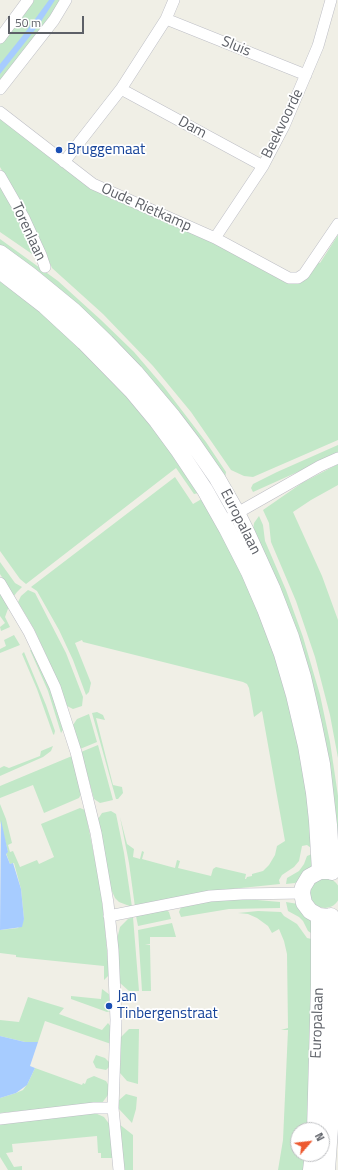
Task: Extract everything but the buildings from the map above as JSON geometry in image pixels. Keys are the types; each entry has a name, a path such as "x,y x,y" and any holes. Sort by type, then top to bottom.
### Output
{"street":[{"path":"0,38 28,0"},
{"path":"0,89 54,20 66,0"},
{"path":"64,162 120,90 166,19 174,0"},
{"name":"Beekvoorde","path":"215,238 263,166 284,126 318,46 331,0"},
{"name":"Sluis","path":"166,19 306,75"},
{"name":"Dam","path":"120,90 263,166"},
{"name":"Oude Rietkamp","path":"0,112 93,184 215,238 289,278 298,278 304,274 338,224"},
{"name":"Torenlaan","path":"0,176 24,218 41,255 45,268"},
{"name":"Europalaan","path":"0,253 50,290 74,311 135,372 173,417 216,478 230,517"},
{"name":"Europalaan","path":"0,271 45,306 84,342 132,391 179,451 205,490 250,539 272,588 291,637 312,713 322,764 329,824 330,872"},
{"path":"230,517 320,466 338,458"},
{"path":"0,583 25,624 44,662 67,721 92,815 103,869 113,956 116,1020 113,1108 119,1170"},
{"path":"329,915 314,914 304,903 302,893 303,887 309,877 330,872"},
{"path":"109,916 210,896 302,893"},
{"name":"Europalaan","path":"315,1122 319,984 329,915"},
{"name":"Europalaan","path":"327,1170 330,1129 329,915"},
{"path":"0,1119 94,1108 113,1108"}],"green space":[{"path":"32,0 62,0 0,84 0,44"},
{"path":"0,117 65,168 290,281 317,261 320,263 338,235 338,440 253,477 244,476 231,470 191,412 153,366 103,314 52,268 15,193 0,167"},
{"path":"0,181 36,255 35,256 0,232"},
{"path":"0,239 58,281 134,352 164,387 206,442 226,472 225,478 0,250"},
{"path":"0,274 43,308 143,409 199,493 194,494 176,468 26,584 20,579 0,551"},
{"path":"338,445 338,452 253,492 251,488 253,484"},
{"path":"338,464 338,485 293,512 322,576 338,620 338,758 330,715 315,657 296,601 271,542 269,523 263,510 302,483"},
{"path":"175,477 193,504 205,497 255,592 303,745 311,848 307,845 302,846 299,861 294,867 282,875 279,880 280,884 222,890 135,907 129,863 120,817 127,844 134,849 133,857 140,859 142,851 144,852 142,859 175,868 177,860 180,861 178,868 211,876 213,869 216,867 246,874 245,879 252,876 252,874 263,871 275,855 277,846 285,841 262,711 254,717 247,684 83,642 82,640 75,643 91,683 89,692 86,695 73,660 59,630 37,591 31,587"},
{"path":"259,516 263,525 265,541 286,590 303,637 320,695 330,742 338,796 338,847 253,530 254,523"},
{"path":"0,562 15,583 22,587 14,596 0,574"},
{"path":"28,590 35,593 66,653 83,697 82,706 73,709 67,706 34,629 18,602 21,596"},
{"path":"0,592 9,606 5,617 10,627 1,631 0,627 5,623 0,616"},
{"path":"14,635 20,645 0,653 0,649 6,646 4,640"},
{"path":"30,650 32,650 51,691 63,730 61,733 48,691"},
{"path":"24,652 46,705 55,731 54,735 22,654"},
{"path":"97,712 103,715 105,720 96,718 113,785 122,787 123,793 118,799 116,799 92,713"},
{"path":"89,714 97,742 80,749 73,725 77,719"},
{"path":"98,745 113,800 100,803 94,799 81,752"},
{"path":"53,746 51,751 43,757 0,776 0,768 4,766 9,768 40,756 41,751"},
{"path":"72,756 81,794 79,798 44,813 33,785 0,798 0,786"},
{"path":"0,804 6,819 12,843 8,845 10,852 13,851 20,867 37,860 39,864 54,857 41,824 80,808 85,810 99,880 104,916 109,975 104,980 104,966 16,957 16,955 0,953 0,930 18,928 24,919 21,889 14,863 10,864 6,853 8,852 0,821"},
{"path":"111,811 116,814 124,853 132,907 119,902 115,898 111,889 98,819 102,813"},
{"path":"312,854 313,863 311,868 299,881 286,884 287,878 299,871 307,856"},
{"path":"325,878 335,883 340,893 335,903 325,908 315,903 310,893 315,883"},
{"path":"246,899 280,902 280,908 229,909 181,917 179,912 181,907 212,901"},
{"path":"286,902 298,904 312,922 311,933 299,917 288,911"},
{"path":"166,910 169,912 171,919 138,926 136,916"},
{"path":"258,911 281,912 284,916 297,924 307,938 316,940 312,1122 290,1122 290,1162 309,1162 308,1170 278,1170 283,1140 288,1030 281,1030 288,1028 287,954 284,941 279,929 272,933 268,926 257,918 248,914 238,913"},
{"path":"133,917 139,991 129,991 120,983 117,939 120,927 128,919"},
{"path":"172,923 176,937 150,937 150,944 145,945 150,945 151,991 142,991 138,930"},
{"path":"102,989 110,995 111,1011 107,1012 71,999 71,996 101,999"},
{"path":"28,997 64,1008 59,1014 102,1030 108,1023 111,1027 111,1044 45,1021 38,1042 25,1042 0,1036 0,1020 19,1022"},
{"path":"129,1029 139,1029 138,1084 127,1081 120,1073 121,1037"},
{"path":"96,1055 105,1058 110,1063 106,1070 96,1068 93,1062"},
{"path":"35,1068 82,1085 83,1083 85,1084 87,1079 94,1076 106,1081 109,1086 108,1095 102,1103 0,1113 0,1098 23,1090"},
{"path":"126,1094 137,1097 136,1109 132,1123 118,1108 118,1101"},
{"path":"95,1113 104,1117 110,1125 113,1158 101,1158 101,1153 98,1153 97,1136 12,1144 13,1152 6,1153 14,1167 22,1166 22,1170 8,1170 0,1157 0,1122"},
{"path":"119,1124 133,1135 133,1170 124,1170"}],"water":[{"path":"49,0 55,0 38,26 0,74 0,64"},
{"path":"1,820 8,852 6,854 10,864 13,863 21,889 24,919 22,927 0,930"},
{"path":"0,1036 25,1042 38,1042 30,1066 35,1068 27,1085 16,1093 0,1098"}],"place":[{"name":"Bruggemaat","path":"59,150"},
{"name":"Jan Tinbergenstraat","path":"109,1006"}]}
